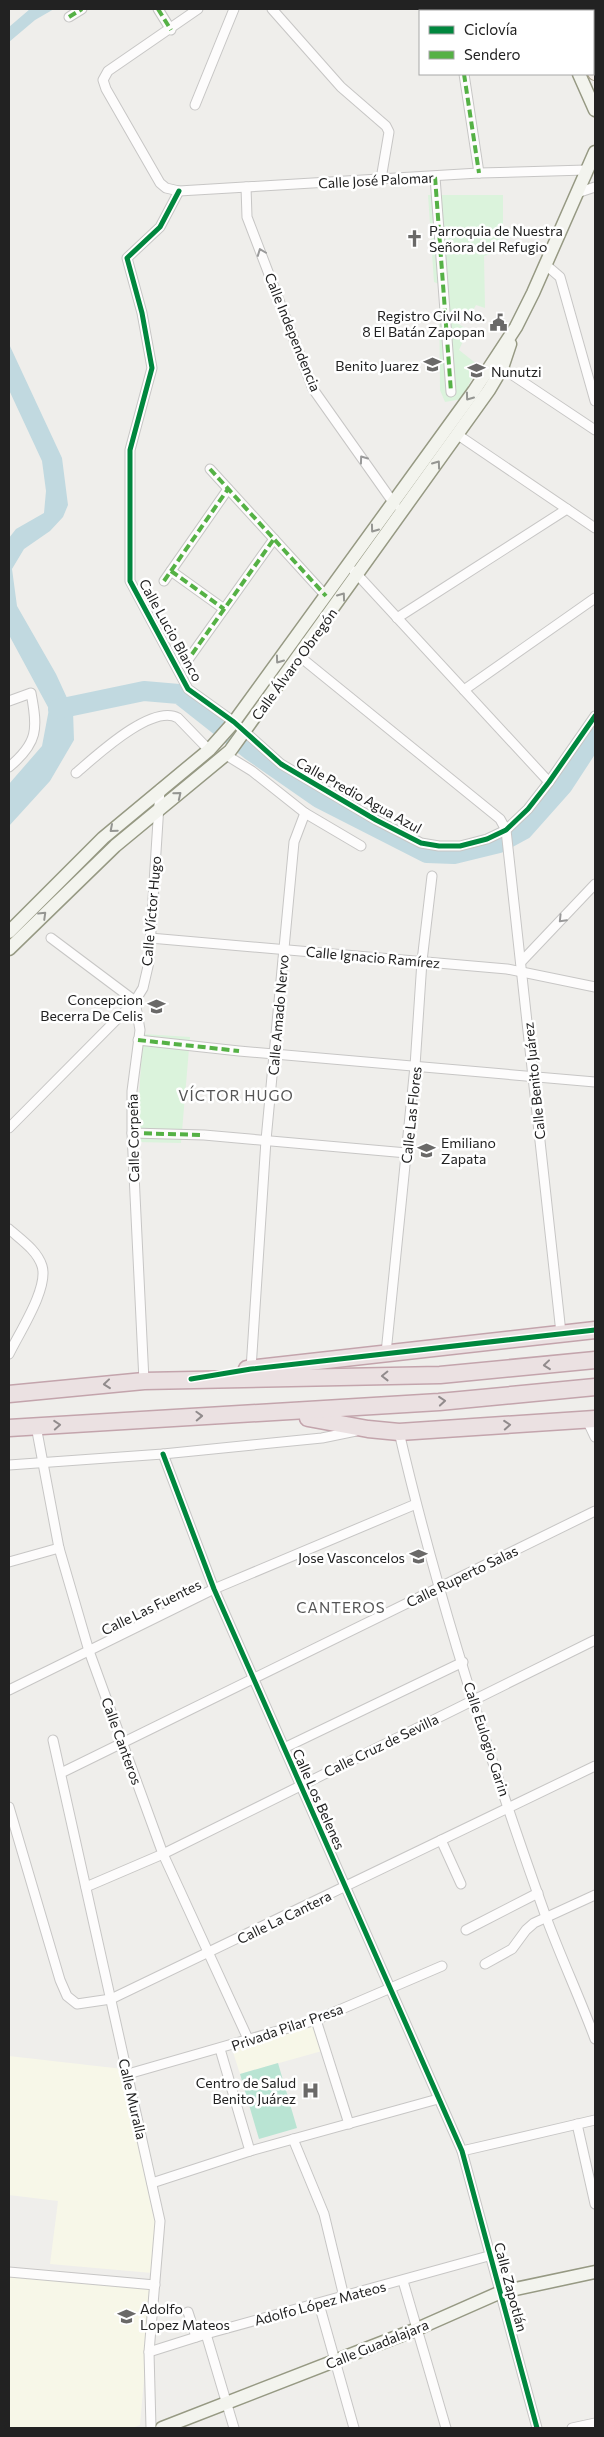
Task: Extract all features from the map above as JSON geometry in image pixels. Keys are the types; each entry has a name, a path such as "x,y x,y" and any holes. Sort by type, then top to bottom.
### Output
{"highway":[{"path":"191,1379 251,1369 595,1330"},
{"path":"9,1394 144,1381 191,1379 440,1376 595,1360"},
{"path":"9,1428 150,1418 254,1415 439,1402 595,1387"},
{"path":"254,1415 302,1418 399,1432 591,1419"}],"street":[{"path":"69,17 82,9"},
{"path":"158,9 171,30 198,9"},
{"path":"195,105 234,9"},
{"path":"272,9 341,87 386,126 388,132 381,179"},
{"name":"Calle José Palomar","path":"171,30 108,71 103,80 106,89 160,183 166,188 179,191 479,173 586,170"},
{"path":"464,75 479,173"},
{"path":"579,75 595,110"},
{"name":"Calle Álvaro Obregón","path":"9,949 115,846 228,753 244,734 458,435 516,327 546,265 595,152"},
{"path":"435,177 451,392"},
{"name":"Calle Independencia","path":"246,187 247,216 313,389 401,513"},
{"path":"577,193 595,187"},
{"name":"Calle Lucio Blanco","path":"179,191 160,227 128,258 142,313 152,368 130,450 130,581 188,689 233,724"},
{"path":"546,265 560,277 595,401"},
{"path":"497,365 595,430"},
{"name":"Calle Álvaro Obregón","path":"9,932 103,838 214,746 233,724 393,502 497,365"},
{"path":"458,435 595,528"},
{"path":"210,468 326,596"},
{"path":"164,581 228,489"},
{"path":"397,618 567,509"},
{"path":"185,664 274,538"},
{"path":"348,565 549,782"},
{"path":"171,571 224,609"},
{"path":"464,690 595,598"},
{"path":"299,656 500,818 506,830"},
{"path":"9,701 31,693 36,726 34,738 29,748 9,767"},
{"path":"76,774 110,745 146,721 162,714 178,718 214,746"},
{"name":"Calle Predio Agua Azul","path":"233,724 281,764 376,820 421,843 439,846 460,846 487,839 506,830 528,809 595,716"},
{"path":"228,753 305,813 361,846"},
{"name":"Calle Víctor Hugo","path":"9,1128 136,1001 143,988 148,962 160,789"},
{"name":"Calle Amado Nervo","path":"251,1369 266,1140 294,842 305,813"},
{"name":"Calle Benito Juárez","path":"506,830 512,867 521,967 561,1333"},
{"name":"Calle Las Flores","path":"386,1353 416,1066 422,961 432,876"},
{"path":"521,967 595,884"},
{"path":"51,938 136,1001"},
{"name":"Calle Ignacio Ramírez","path":"150,938 422,961 521,967 595,987"},
{"name":"Calle Corpeña","path":"136,1001 140,1021 132,1092 132,1133 144,1381"},
{"path":"138,1040 239,1051 595,1082"},
{"path":"132,1133 204,1135 407,1154"},
{"path":"9,1229 34,1252 42,1266 43,1286 9,1354"},
{"path":"591,1419 595,1437"},
{"name":"Calle Canteros","path":"36,1426 59,1548 89,1650 163,1854 248,2041"},
{"path":"9,1465 163,1454 322,1438 368,1429"},
{"name":"Calle Eulogio Garin","path":"399,1432 416,1504 439,1586 509,1808 546,1918 592,2019 595,2039"},
{"name":"Calle Los Belenes","path":"163,1454 214,1589 462,2151"},
{"name":"Calle Las Fuentes","path":"9,1690 214,1589 416,1504"},
{"name":"Calle Ruperto Salas","path":"61,1773 254,1680 439,1586 595,1511"},
{"path":"9,1562 59,1548"},
{"name":"Calle Cruz de Sevilla","path":"86,1887 163,1854 595,1640"},
{"path":"284,1748 463,1662"},
{"name":"Calle Muralla","path":"53,1740 112,1999 161,2228 149,2352 151,2428"},
{"name":"Calle La Cantera","path":"9,1807 60,1980 67,1996 77,2004 112,1999 595,1766"},
{"path":"441,1840 461,1884"},
{"path":"466,1930 538,1893"},
{"path":"485,1964 512,1949 526,1930 534,1923 595,1895"},
{"name":"Privada Pilar Presa","path":"128,2074 316,2020 442,1966"},
{"path":"316,2020 349,2124"},
{"path":"220,2049 250,2151"},
{"path":"152,2183 250,2151 438,2099"},
{"path":"462,2151 595,2120"},
{"path":"577,2124 595,2204"},
{"path":"293,2139 324,2214 344,2297"},
{"name":"Calle Zapotlán","path":"462,2151 492,2256 537,2428"},
{"name":"Adolfo López Mateos","path":"149,2352 206,2334 492,2256"},
{"path":"9,2272 155,2284"},
{"name":"Calle Guadalajara","path":"162,2428 417,2329 501,2292 595,2272"},
{"path":"403,2281 446,2428"},
{"path":"319,2304 354,2428"},
{"path":"188,2312 196,2337"},
{"path":"206,2334 234,2428"},
{"path":"572,2428 595,2423"}],"shaded area":[{"path":"313,2024 322,2051 240,2074 232,2049"},
{"path":"9,2056 123,2069 158,2221 152,2273 50,2264 58,2201 9,2195"},
{"path":"9,2277 152,2289 140,2425 132,2428 9,2428"}],"green space":[{"path":"428,195 503,195 503,251 484,256 485,308 476,305 472,312 458,311 457,323 468,330 459,350 478,365 462,399 445,402 440,390 439,284 434,282"},
{"path":"143,1034 190,1037 181,1143 136,1142"},
{"path":"278,2063 297,2128 259,2139 240,2074"}],"water":[{"path":"30,9 54,9 35,20 9,42 9,27"},
{"path":"9,344 62,458 68,505 63,517 50,531 24,549 12,569 17,606 56,674 73,711 74,740 50,781 9,826 9,784 42,746 49,709 9,635 9,538 16,529 44,513 46,491 42,461 9,390"}],"waterway":[{"path":"58,709 144,691 179,694 250,750 319,798 427,853 454,854 499,843 523,830 563,785 595,736"}],"marked path":[{"path":"69,17 82,9"},
{"path":"158,9 171,30"},
{"path":"464,75 479,173"},
{"path":"435,177 451,392"},
{"path":"210,469 326,596"},
{"path":"164,581 228,489"},
{"path":"185,664 274,539"},
{"path":"171,571 224,609"},
{"path":"138,1040 239,1051"},
{"path":"132,1133 204,1135"}],"cycle path":[{"path":"179,191 160,227 127,258 142,313 152,368 130,450 130,581 188,689 234,722 281,764 376,820 421,843 439,846 460,846 487,839 506,830 528,809 595,716"},
{"path":"191,1379 251,1369 595,1330"},
{"path":"163,1454 214,1589 462,2151 537,2428"}],"place":[{"name":"Parroquia de Nuestra Señora del Refugio","path":"415,238"},
{"name":"Registro Civil No. 8 El Batán Zapopan","path":"499,323"},
{"name":"Benito Juarez","path":"433,365"},
{"name":"Nunutzi","path":"477,371"},
{"name":"Concepcion Becerra De Celis","path":"157,1007"},
{"name":"Emiliano Zapata","path":"427,1150"},
{"name":"Jose Vasconcelos","path":"419,1557"},
{"name":"Centro de Salud Benito Juárez","path":"310,2090"},
{"name":"Adolfo Lopez Mateos","path":"126,2316"}],"district":[{"name":"VÍCTOR HUGO","path":"236,1095"},
{"name":"CANTEROS","path":"341,1607"}]}
